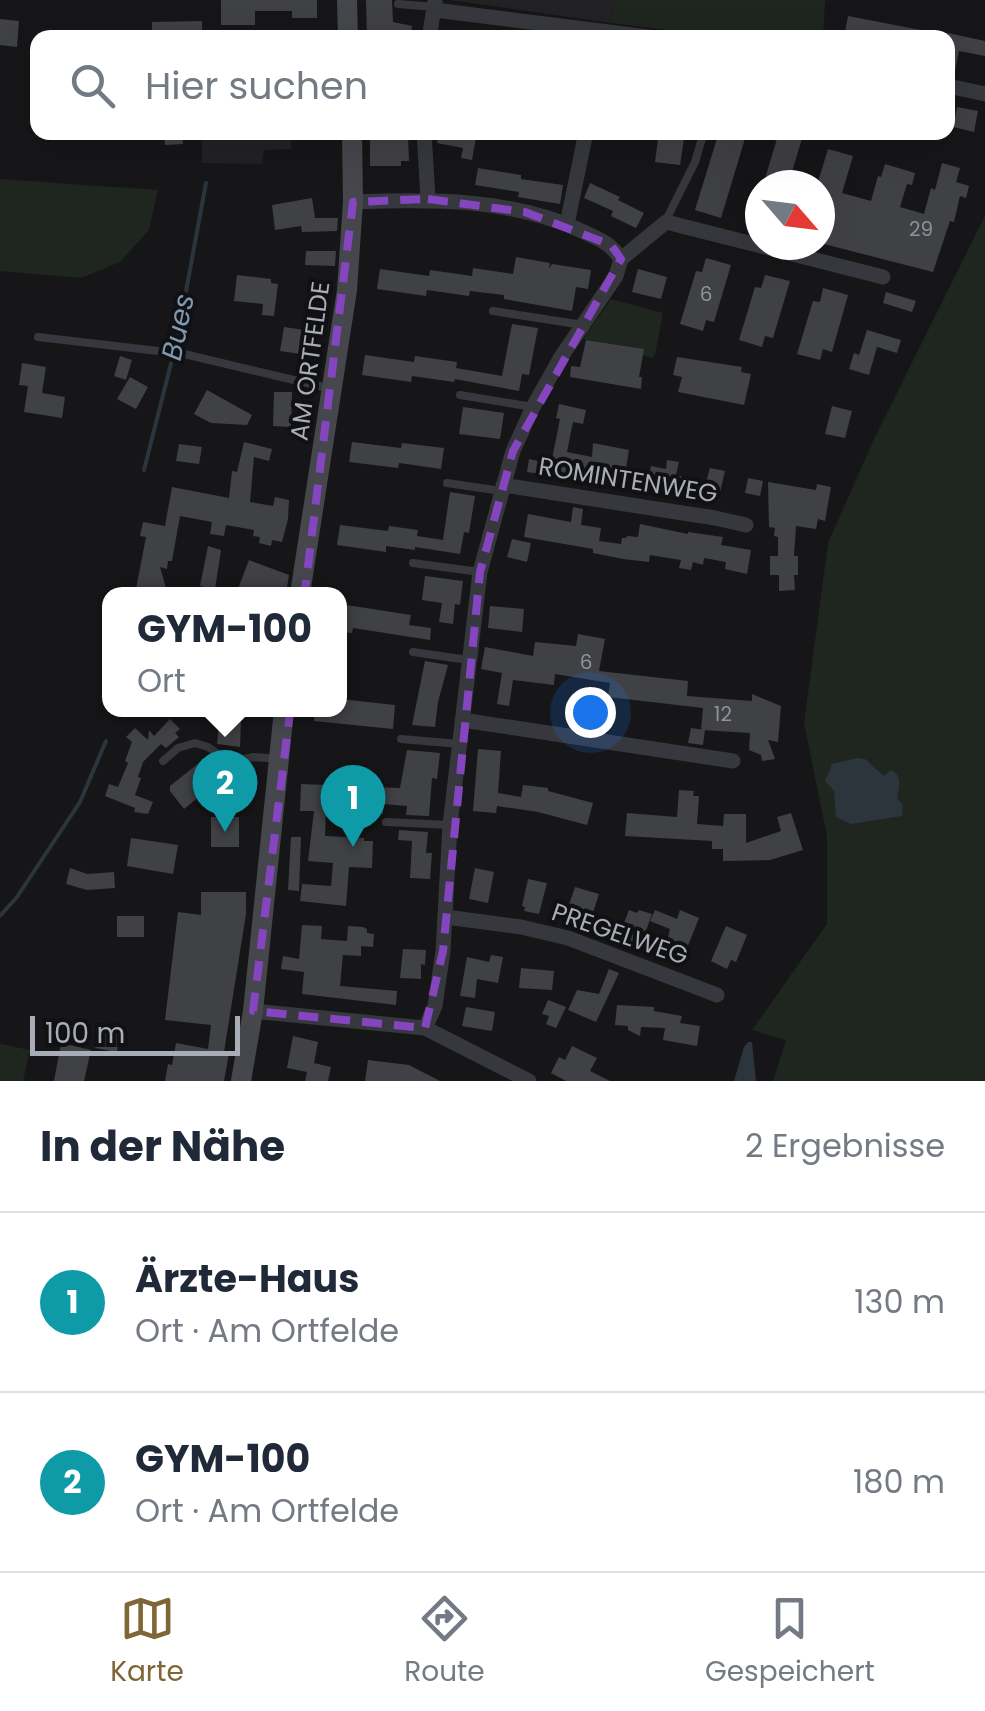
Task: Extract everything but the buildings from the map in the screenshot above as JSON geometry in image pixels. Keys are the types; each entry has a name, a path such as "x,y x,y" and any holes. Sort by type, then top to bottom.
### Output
{"main road":[{"path":"347,0 348,30"},
{"name":"AM ORTFELDE","path":"301,587 347,290 354,202 352,140"},
{"path":"241,1081 253,1011 283,717"}],"street":[{"path":"435,6 601,30"},
{"path":"955,88 985,94"},
{"path":"424,140 428,199"},
{"path":"568,224 584,140"},
{"path":"354,202 428,199 525,212 568,224 611,245 622,259"},
{"path":"425,1028 435,1006 446,917 450,825 480,572 513,451 546,380 616,276 622,259 666,222 883,278"},
{"name":"ROMINTENWEG","path":"502,488 746,524"},
{"path":"462,720 734,760"},
{"name":"PREGELWEG","path":"446,917 568,938 716,996"},
{"path":"253,1011 425,1028 529,1081"}],"lane":[{"path":"398,4 435,6"},
{"path":"666,222 701,140"},
{"path":"493,311 584,325"},
{"path":"38,337 174,353 332,389"},
{"path":"460,395 533,408"},
{"path":"447,483 502,488"},
{"path":"413,563 480,572"},
{"path":"413,652 468,660"},
{"path":"401,739 460,744"},
{"path":"163,760 178,748 195,743 227,760 254,756 279,759"},
{"path":"386,822 450,825"}],"highlighted area":[{"path":"428,199 525,212 611,245 621,259 513,451 480,572 443,951 425,1028 253,1011 353,202"}],"shaded area":[{"path":"451,0 614,0 611,23"},
{"path":"614,0 825,0 823,30 668,30 611,23"},
{"path":"202,140 291,140 291,149 264,150 262,164 202,163"},
{"path":"0,179 158,190 149,230 120,262 81,278 0,271"},
{"path":"985,216 985,1081 773,1081 786,1040 752,1030 827,924 827,836 804,723 828,543 874,439"},
{"path":"611,299 663,313 652,358 643,355 643,349 583,339"},
{"path":"865,759 884,776 891,770 897,775 902,816 851,824 836,817 834,791 825,781 832,764"},
{"path":"752,1042 756,1081 734,1081 744,1047"},
{"path":"0,1044 30,1050 23,1081 0,1081"}],"waterway":[{"name":"Bues","path":"144,470 177,340 206,183"},
{"name":"Bues","path":"0,916 17,897 80,802 106,741"}],"place":[{"name":"GYM-100","path":"225,832"},
{"name":"Ärzte-Haus","path":"353,847"}]}
